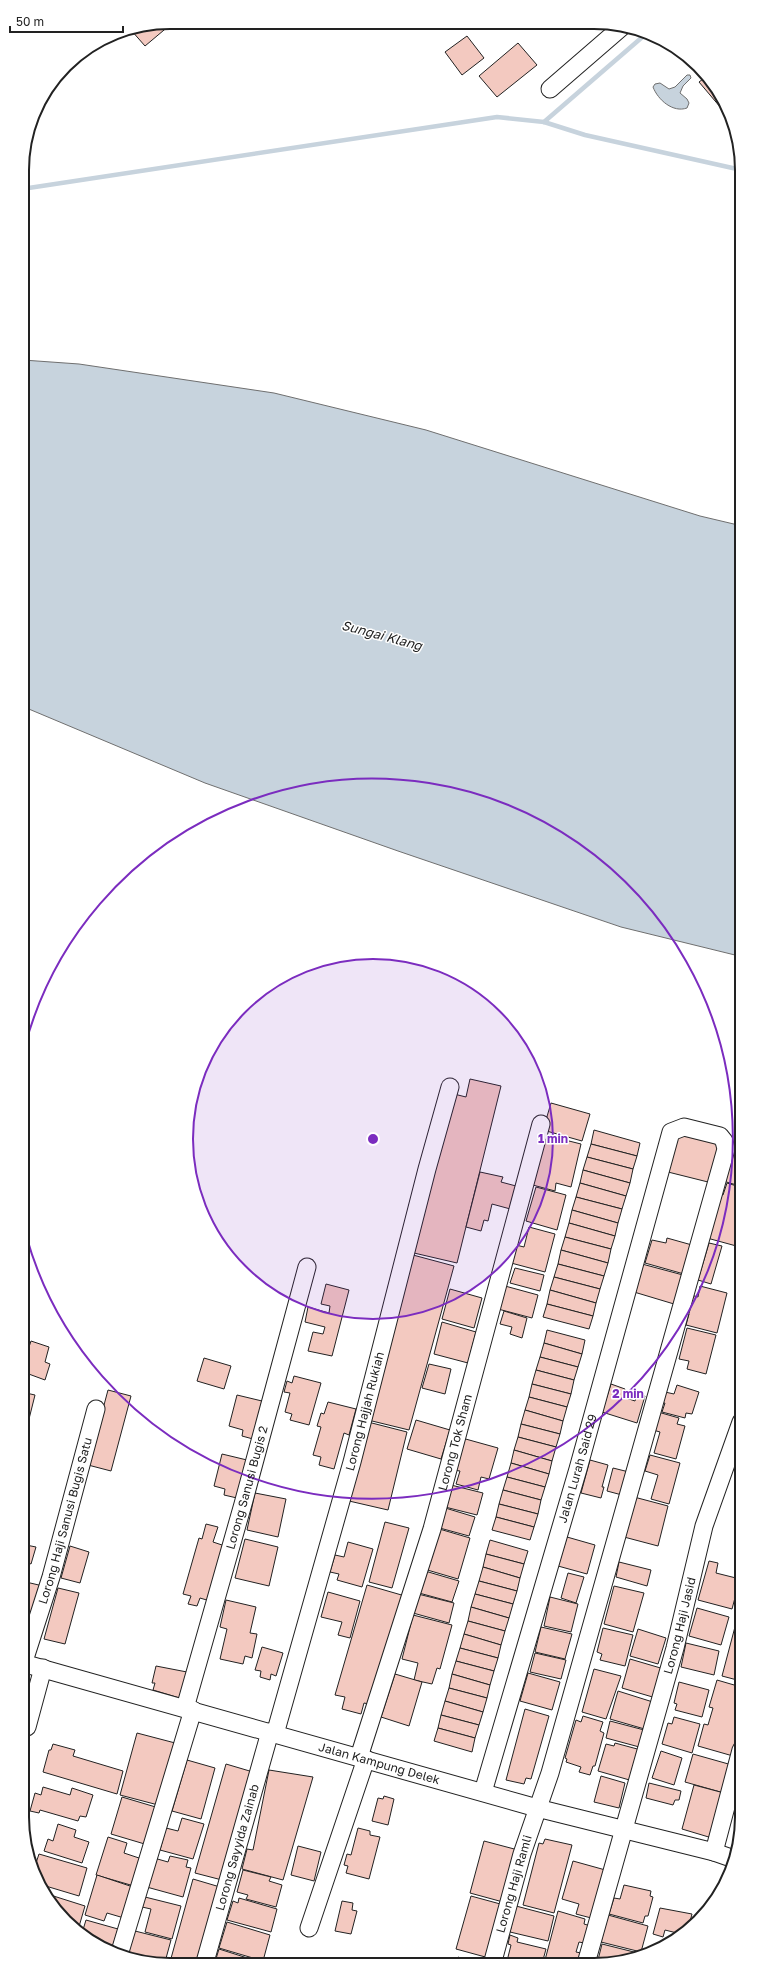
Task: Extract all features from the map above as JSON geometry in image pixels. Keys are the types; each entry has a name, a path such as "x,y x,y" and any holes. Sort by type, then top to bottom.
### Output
{"street":[{"path":"550,89 617,31"},
{"name":"Lorong Hajjah Rukiah","path":"272,1733 352,1462 425,1177 450,1087"},
{"name":"Lorong Tok Sham","path":"309,1928 432,1529 541,1124"},
{"name":"Lorong Haji Ramli","path":"494,1958 522,1854 550,1773 726,1149 724,1141 720,1136 684,1127 671,1132 667,1144"},
{"name":"Jalan Lurah Said 29","path":"483,1792 578,1469 667,1144"},
{"name":"Lorong Sanusi Bugis 2","path":"121,1949 189,1709 307,1267"},
{"name":"Lorong Haji Sanusi Bugis Satu","path":"29,1646 51,1577 96,1409"},
{"name":"Lorong Haji Jasid","path":"589,1958 675,1648 704,1526 735,1439"},
{"name":"Jalan Kampung Delek","path":"29,1665 537,1808 714,1852 729,1857"},
{"path":"29,1720 43,1668"},
{"name":"Lorong Sayyida Zainab","path":"206,1958 272,1733"},
{"path":"714,1852 735,1776"}],"water":[{"path":"687,75 690,75 691,78 683,86 680,93 689,103 687,108 676,109 671,107 662,101 655,92 653,87 655,84 660,83 669,89 675,87"},
{"name":"Sungai Klang","path":"29,360 79,364 274,393 426,430 700,516 735,524 735,955 621,927 205,783 29,709"}],"building":[{"path":"165,29 145,46 134,34"},
{"path":"467,36 484,58 462,75 445,52"},
{"path":"518,43 537,65 497,97 479,76"},
{"path":"702,80 706,84 719,105 699,82"},
{"path":"470,1079 501,1086 457,1263 414,1253 454,1094 466,1097"},
{"path":"551,1103 590,1114 582,1141 543,1130"},
{"path":"594,1130 640,1143 637,1156 591,1144"},
{"path":"678,1132 722,1142 712,1183 668,1172"},
{"path":"541,1134 581,1144 571,1187 556,1183 555,1191 529,1184"},
{"path":"591,1144 637,1156 633,1169 587,1157"},
{"path":"732,1151 735,1152 735,1185 723,1181"},
{"path":"587,1157 633,1169 630,1183 583,1170"},
{"path":"583,1170 630,1183 626,1196 580,1183"},
{"path":"480,1172 503,1177 501,1182 516,1186 514,1192 518,1193 514,1210 492,1204 488,1221 484,1220 481,1231 466,1227"},
{"path":"580,1183 626,1196 622,1209 576,1197"},
{"path":"727,1183 735,1185 735,1246 707,1238 720,1194 723,1195"},
{"path":"536,1187 566,1195 557,1230 526,1221"},
{"path":"576,1197 622,1209 618,1223 572,1210"},
{"path":"572,1210 618,1223 615,1236 569,1223"},
{"path":"569,1223 615,1236 611,1249 565,1237"},
{"path":"529,1227 555,1234 545,1272 511,1263 516,1245 524,1247"},
{"path":"565,1237 611,1249 608,1263 561,1250"},
{"path":"667,1238 692,1245 684,1274 645,1263 652,1240 666,1243"},
{"path":"709,1243 722,1246 711,1284 698,1280"},
{"path":"561,1250 608,1263 604,1276 558,1264"},
{"path":"413,1255 454,1266 409,1430 368,1420"},
{"path":"558,1264 604,1276 600,1289 554,1277"},
{"path":"642,1264 683,1275 674,1304 634,1292"},
{"path":"515,1268 544,1275 540,1291 510,1283"},
{"path":"554,1277 600,1289 596,1303 550,1290"},
{"path":"326,1284 349,1290 332,1356 308,1351 313,1332 323,1334 325,1327 305,1322 308,1307 329,1313 330,1306 321,1304"},
{"path":"505,1286 538,1295 532,1318 498,1309"},
{"path":"700,1286 727,1293 717,1333 686,1325 689,1314 686,1313 691,1295 698,1297"},
{"path":"450,1289 482,1298 474,1328 442,1319"},
{"path":"550,1290 596,1303 593,1316 547,1304"},
{"path":"547,1304 593,1316 589,1329 543,1317"},
{"path":"504,1311 527,1318 522,1338 510,1334 512,1327 500,1324"},
{"path":"442,1322 476,1332 468,1363 434,1354"},
{"path":"687,1328 716,1335 706,1374 687,1369 689,1361 679,1359"},
{"path":"547,1330 585,1340 582,1354 544,1343"},
{"path":"31,1341 49,1347 45,1362 50,1364 45,1380 29,1374 29,1347"},
{"path":"544,1343 582,1354 578,1367 540,1357"},
{"path":"540,1357 578,1367 574,1380 536,1370"},
{"path":"204,1358 231,1366 224,1389 197,1381"},
{"path":"429,1364 451,1369 445,1394 422,1388"},
{"path":"536,1370 574,1380 571,1394 532,1384"},
{"path":"294,1376 321,1383 309,1425 290,1420 292,1414 285,1412 290,1393 284,1392 287,1381 292,1383"},
{"path":"532,1384 571,1394 567,1407 529,1397"},
{"path":"611,1384 625,1389 623,1397 635,1401 637,1394 645,1396 637,1423 602,1412"},
{"path":"677,1385 699,1392 692,1414 686,1413 685,1418 662,1412 665,1403 662,1403 665,1392 674,1394"},
{"path":"108,1390 131,1396 111,1471 88,1465"},
{"path":"29,1394 35,1395 29,1419"},
{"path":"237,1395 262,1401 253,1439 242,1436 243,1430 229,1426"},
{"path":"529,1397 567,1407 563,1421 525,1410"},
{"path":"328,1402 356,1409 349,1435 344,1433 334,1469 319,1465 321,1457 313,1455 321,1427 317,1426 321,1413 324,1414"},
{"path":"525,1410 563,1421 560,1434 521,1424"},
{"path":"658,1412 679,1418 677,1424 685,1426 676,1459 654,1453 660,1432 653,1430"},
{"path":"416,1420 450,1430 441,1459 407,1449"},
{"path":"368,1422 407,1432 388,1510 349,1501"},
{"path":"521,1424 560,1434 556,1447 518,1437"},
{"path":"518,1437 556,1447 552,1461 514,1450"},
{"path":"462,1438 498,1448 489,1479 481,1477 478,1490 456,1484 460,1471 453,1470"},
{"path":"514,1450 552,1461 549,1474 511,1463"},
{"path":"222,1454 247,1460 237,1498 224,1495 225,1489 214,1486"},
{"path":"650,1455 680,1463 669,1504 651,1499 658,1475 645,1471"},
{"path":"590,1460 608,1465 602,1487 604,1487 601,1498 581,1493"},
{"path":"511,1463 549,1474 545,1487 507,1477"},
{"path":"613,1468 629,1472 622,1495 607,1491"},
{"path":"507,1477 545,1487 541,1500 503,1490"},
{"path":"451,1485 483,1493 477,1515 445,1507"},
{"path":"503,1490 541,1500 538,1514 499,1504"},
{"path":"255,1493 286,1499 278,1537 247,1530"},
{"path":"634,1497 668,1506 658,1546 624,1537"},
{"path":"499,1504 538,1514 534,1527 496,1517"},
{"path":"442,1507 475,1517 469,1536 436,1527"},
{"path":"496,1517 534,1527 530,1540 492,1530"},
{"path":"385,1522 409,1528 392,1588 369,1582"},
{"path":"206,1524 218,1527 213,1542 225,1546 210,1601 200,1598 197,1606 188,1604 191,1596 183,1594 199,1538 202,1539"},
{"path":"436,1528 470,1538 458,1579 424,1569"},
{"path":"567,1537 595,1545 587,1574 558,1566"},
{"path":"245,1539 278,1547 269,1586 235,1578"},
{"path":"490,1540 528,1551 524,1564 486,1554"},
{"path":"348,1542 373,1549 362,1587 337,1580 339,1574 330,1572 335,1555 344,1557"},
{"path":"29,1546 36,1547 31,1564 29,1563"},
{"path":"70,1546 89,1552 80,1583 61,1578"},
{"path":"486,1554 524,1564 520,1578 483,1567"},
{"path":"709,1561 718,1563 716,1573 735,1578 735,1598 732,1609 698,1600"},
{"path":"619,1562 651,1570 647,1586 616,1577"},
{"path":"483,1567 520,1578 517,1591 479,1581"},
{"path":"425,1571 459,1581 452,1602 419,1593"},
{"path":"568,1573 584,1577 576,1603 561,1598"},
{"path":"479,1581 517,1591 513,1604 475,1594"},
{"path":"29,1583 43,1586 33,1623 29,1622"},
{"path":"367,1585 405,1596 373,1705 364,1703 361,1714 342,1709 345,1697 335,1695"},
{"path":"614,1586 644,1593 633,1632 604,1624"},
{"path":"58,1588 79,1593 65,1644 44,1639"},
{"path":"328,1592 360,1601 350,1638 338,1635 342,1622 321,1617"},
{"path":"418,1594 454,1603 449,1623 413,1613"},
{"path":"475,1594 513,1604 509,1618 471,1607"},
{"path":"550,1597 578,1604 571,1632 544,1626"},
{"path":"226,1600 256,1607 250,1633 257,1634 252,1658 245,1656 243,1664 220,1659 227,1629 220,1627"},
{"path":"471,1607 509,1618 505,1631 468,1621"},
{"path":"697,1608 729,1617 721,1645 689,1636"},
{"path":"413,1615 452,1625 440,1669 437,1668 432,1684 414,1680 418,1663 402,1659"},
{"path":"468,1621 505,1631 501,1645 464,1634"},
{"path":"541,1627 572,1634 565,1659 535,1652"},
{"path":"735,1627 735,1679 722,1676"},
{"path":"603,1628 633,1635 625,1666 600,1660 602,1654 597,1652"},
{"path":"638,1629 666,1638 658,1664 630,1656"},
{"path":"464,1634 501,1645 498,1658 460,1648"},
{"path":"686,1643 719,1651 714,1675 681,1667"},
{"path":"262,1647 283,1653 276,1676 271,1674 270,1680 260,1677 261,1671 255,1670"},
{"path":"460,1648 498,1658 494,1671 456,1661"},
{"path":"535,1653 566,1660 561,1679 530,1672"},
{"path":"630,1659 664,1669 656,1698 622,1688"},
{"path":"456,1661 494,1671 490,1685 452,1674"},
{"path":"156,1666 187,1672 183,1699 153,1690 155,1683 152,1683"},
{"path":"594,1669 621,1676 606,1719 582,1712"},
{"path":"528,1673 560,1682 552,1710 520,1701"},
{"path":"395,1674 422,1682 409,1726 381,1717"},
{"path":"452,1674 490,1685 487,1698 449,1688"},
{"path":"717,1680 735,1685 735,1748 733,1756 698,1746 704,1724 708,1725 713,1708 709,1707"},
{"path":"679,1682 709,1690 702,1717 675,1710 677,1704 674,1703"},
{"path":"449,1688 487,1698 483,1712 445,1701"},
{"path":"618,1691 656,1703 648,1730 610,1719"},
{"path":"445,1701 483,1712 479,1725 441,1715"},
{"path":"525,1709 549,1716 531,1779 526,1778 524,1784 506,1780"},
{"path":"441,1715 479,1725 475,1738 438,1728"},
{"path":"583,1716 603,1722 600,1731 604,1733 595,1766 593,1766 590,1775 579,1772 581,1767 566,1762 567,1759 565,1758 576,1720 581,1722"},
{"path":"674,1717 700,1724 692,1753 662,1744 668,1723 672,1724"},
{"path":"610,1721 648,1731 643,1748 606,1738"},
{"path":"438,1728 475,1738 472,1752 434,1741"},
{"path":"137,1733 179,1744 162,1806 120,1795"},
{"path":"615,1743 641,1750 633,1781 598,1771 606,1744 614,1746"},
{"path":"53,1744 75,1750 73,1756 123,1771 117,1794 43,1772 49,1750 51,1750"},
{"path":"661,1751 682,1758 674,1785 652,1778"},
{"path":"693,1754 732,1765 724,1793 685,1782"},
{"path":"187,1760 215,1768 201,1819 172,1811"},
{"path":"226,1764 253,1772 222,1880 195,1873"},
{"path":"269,1770 313,1777 283,1880 242,1869 247,1849 253,1850"},
{"path":"601,1776 625,1783 619,1808 594,1802"},
{"path":"649,1783 681,1791 679,1800 675,1800 673,1805 646,1798"},
{"path":"694,1785 724,1793 712,1838 682,1829"},
{"path":"43,1787 70,1795 72,1788 93,1795 86,1817 80,1816 78,1821 40,1810 39,1813 30,1811 35,1793 41,1795"},
{"path":"384,1796 394,1799 388,1825 372,1821 378,1798 383,1799"},
{"path":"122,1797 159,1808 148,1845 111,1834"},
{"path":"182,1818 204,1824 193,1859 160,1850 166,1828 178,1831"},
{"path":"58,1824 76,1830 74,1837 89,1842 82,1863 44,1851 48,1839 53,1841"},
{"path":"358,1828 370,1831 370,1835 380,1837 369,1879 346,1873 348,1866 344,1865 347,1854 351,1855"},
{"path":"108,1837 127,1843 124,1853 142,1859 134,1886 96,1875"},
{"path":"545,1839 572,1845 554,1913 523,1905 539,1843 543,1844"},
{"path":"484,1841 518,1850 503,1902 470,1893"},
{"path":"298,1846 321,1852 314,1881 291,1875"},
{"path":"39,1854 87,1868 79,1896 48,1887 36,1862"},
{"path":"170,1856 188,1860 186,1867 191,1868 183,1897 143,1886 154,1858 168,1862"},
{"path":"573,1861 609,1871 595,1919 576,1914 579,1904 562,1899"},
{"path":"243,1870 271,1877 269,1881 282,1885 276,1907 246,1899 248,1895 237,1892"},
{"path":"97,1875 133,1887 124,1918 107,1913 104,1921 85,1915"},
{"path":"193,1879 220,1887 200,1958 171,1958"},
{"path":"624,1885 651,1891 650,1896 653,1897 648,1916 645,1916 643,1923 609,1914 614,1898 620,1899"},
{"path":"54,1896 85,1906 79,1925 70,1917"},
{"path":"471,1896 504,1905 489,1958 456,1949"},
{"path":"145,1897 181,1906 172,1939 145,1932 151,1909 142,1907"},
{"path":"239,1898 277,1909 271,1932 227,1920 233,1901 238,1903"},
{"path":"342,1901 353,1903 352,1910 357,1911 351,1934 335,1931"},
{"path":"516,1906 554,1916 548,1941 510,1932"},
{"path":"660,1908 692,1914 690,1920 675,1932 665,1930 663,1937 653,1934"},
{"path":"558,1911 585,1919 584,1924 594,1927 589,1944 579,1942 576,1952 586,1954 585,1958 546,1958"},
{"path":"608,1915 648,1926 642,1950 639,1951 601,1942"},
{"path":"86,1920 118,1929 113,1945 83,1928"},
{"path":"227,1922 270,1935 264,1958 253,1958 219,1948"},
{"path":"131,1930 171,1940 166,1958 152,1957 125,1951"},
{"path":"510,1935 518,1938 517,1942 546,1949 544,1958 508,1958 511,1945 508,1944"},
{"path":"602,1944 634,1952 612,1957 598,1958"},
{"path":"219,1949 247,1958 216,1958"}],"waterway":[{"path":"544,122 642,37"},
{"path":"29,188 497,117 544,122 585,135 735,169"}]}
